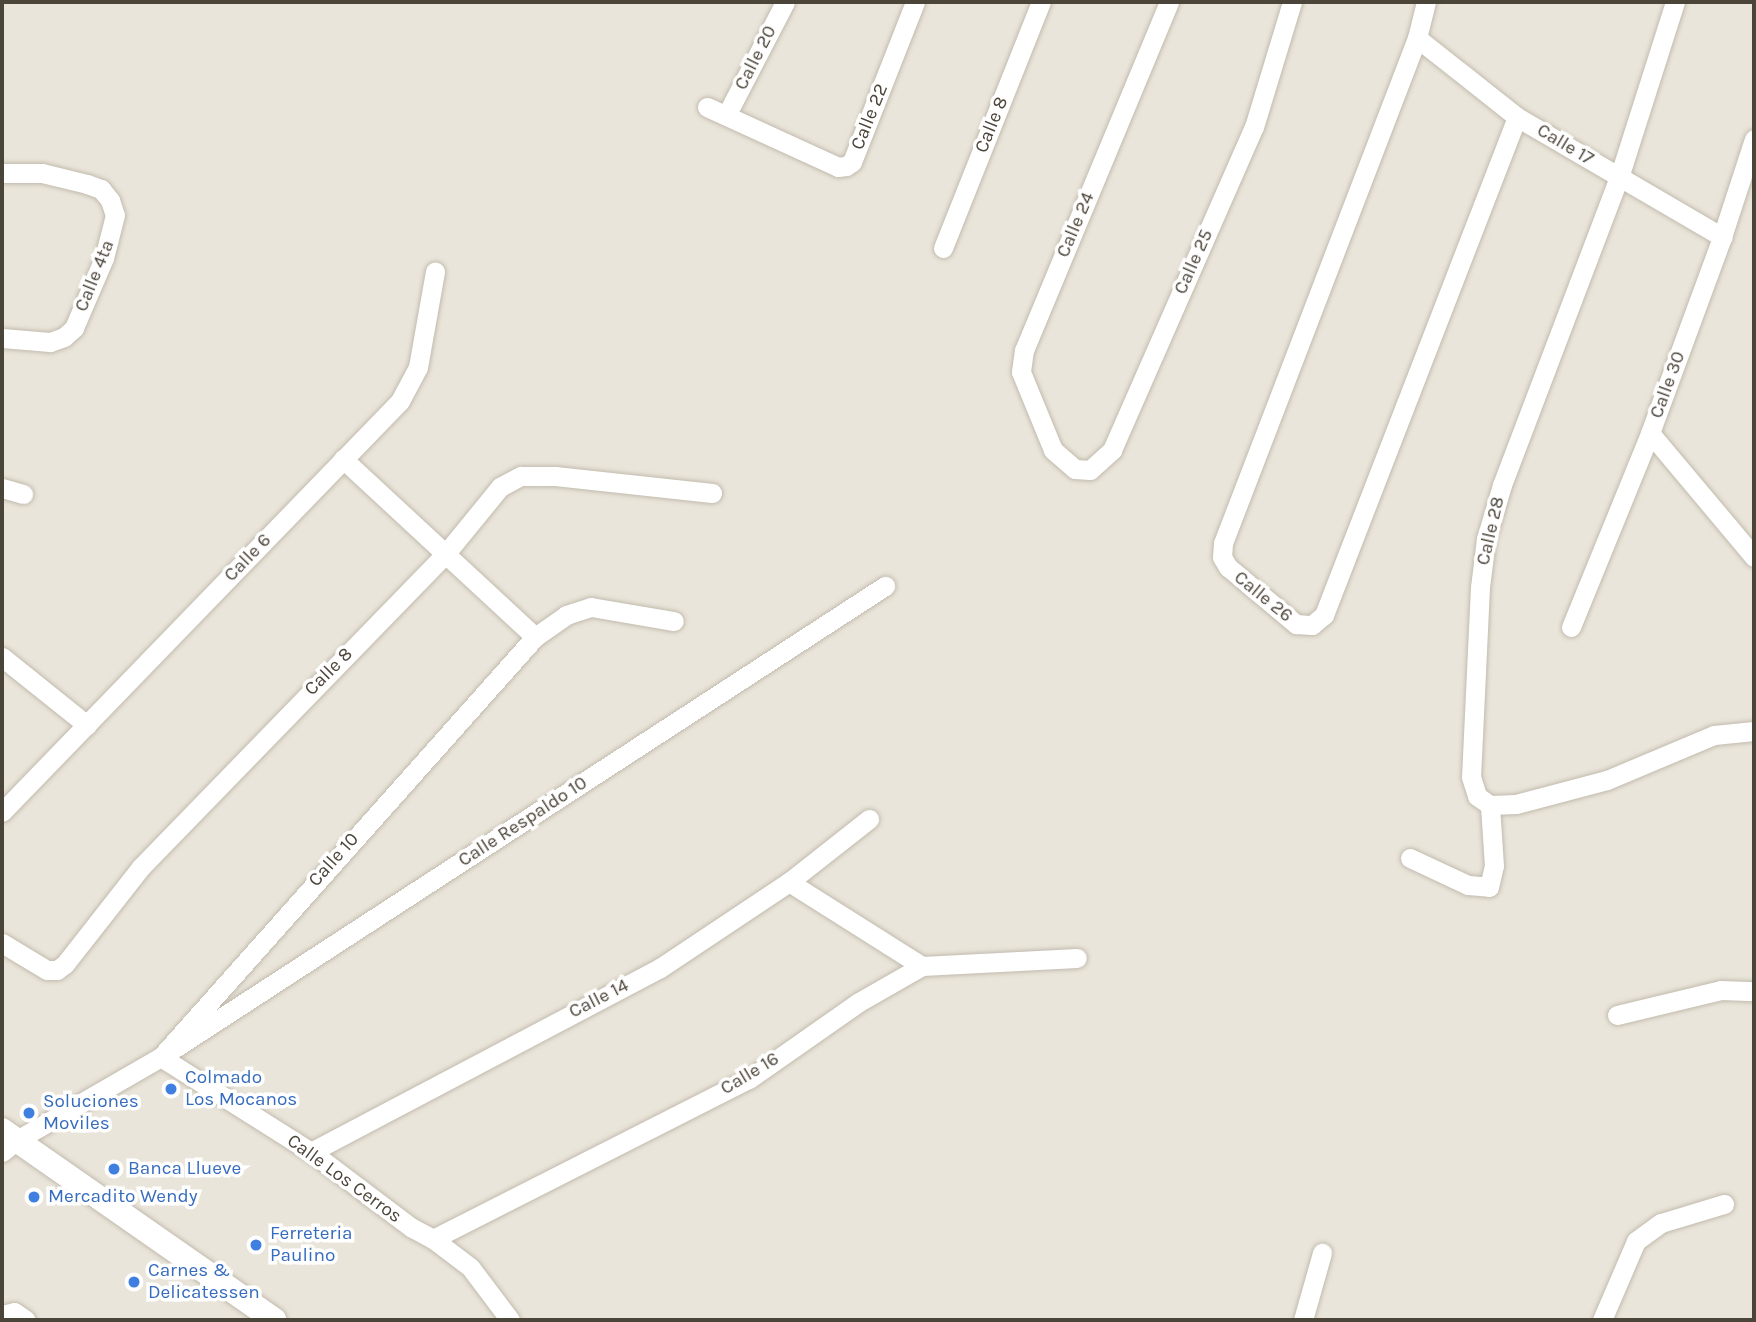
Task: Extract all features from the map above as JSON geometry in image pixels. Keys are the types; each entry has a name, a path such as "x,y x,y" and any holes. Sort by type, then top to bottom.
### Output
{"street":[{"name":"Calle 20","path":"727,114 785,2"},
{"name":"Calle 22","path":"707,107 838,167 852,162 915,2"},
{"name":"Calle 8","path":"943,248 1041,2"},
{"name":"Calle 24","path":"1053,450 1021,372 1024,350 1169,2"},
{"name":"Calle 25","path":"1053,450 1075,469 1090,470 1111,450 1254,127 1292,2"},
{"name":"Calle 26","path":"1426,2 1417,38 1223,543 1222,558 1228,567 1296,624 1312,625 1324,615 1517,117"},
{"name":"Calle 28","path":"1490,804 1477,796 1471,777 1480,587 1486,539 1502,485 1619,177 1675,2"},
{"name":"Calle 17","path":"1417,38 1517,117 1722,237"},
{"name":"Calle 30","path":"1571,627 1650,433 1722,237 1754,139"},
{"name":"Calle 4ta","path":"2,173 42,173 101,189 110,200 115,215 108,246 74,328 64,337 50,342 2,338"},
{"name":"Calle 6","path":"2,812 400,401 418,367 435,272"},
{"path":"1650,433 1754,557"},
{"path":"343,458 447,552 534,637"},
{"name":"Calle 8","path":"2,943 47,970 57,970 65,964 141,867 447,552 500,487 521,476 555,476 712,493"},
{"path":"2,488 23,494"},
{"name":"Calle Respaldo 10","path":"161,1057 885,586"},
{"name":"Calle 10","path":"7,1141 161,1057 534,637 566,615 591,607 674,621"},
{"path":"2,657 87,725"},
{"path":"1410,858 1468,885 1489,887 1494,866 1490,804 1516,804 1607,780 1714,735 1754,731"},
{"name":"Calle 14","path":"311,1152 660,968 789,882 869,819"},
{"path":"789,882 922,966"},
{"name":"Calle 16","path":"433,1239 749,1079 859,1002 922,966 1076,958"},
{"path":"1617,1015 1721,990 1754,991"},
{"name":"Calle Los Cerros","path":"161,1057 311,1152 412,1228 433,1239 470,1267 510,1320"},
{"path":"7,1141 274,1320"},
{"path":"1601,1320 1636,1241 1661,1223 1724,1204"},
{"path":"1303,1320 1322,1253"},
{"path":"2,1315 14,1312 26,1320"}],"shaded area":[{"path":"2,2 1754,2 1754,1320 2,1320"}],"place":[{"name":"Colmado Los Mocanos","path":"171,1089"},
{"name":"Soluciones Moviles","path":"29,1113"},
{"name":"Banca Llueve","path":"114,1169"},
{"name":"Mercadito Wendy","path":"34,1197"},
{"name":"Ferreteria Paulino","path":"256,1245"},
{"name":"Carnes & Delicatessen","path":"134,1282"}]}
